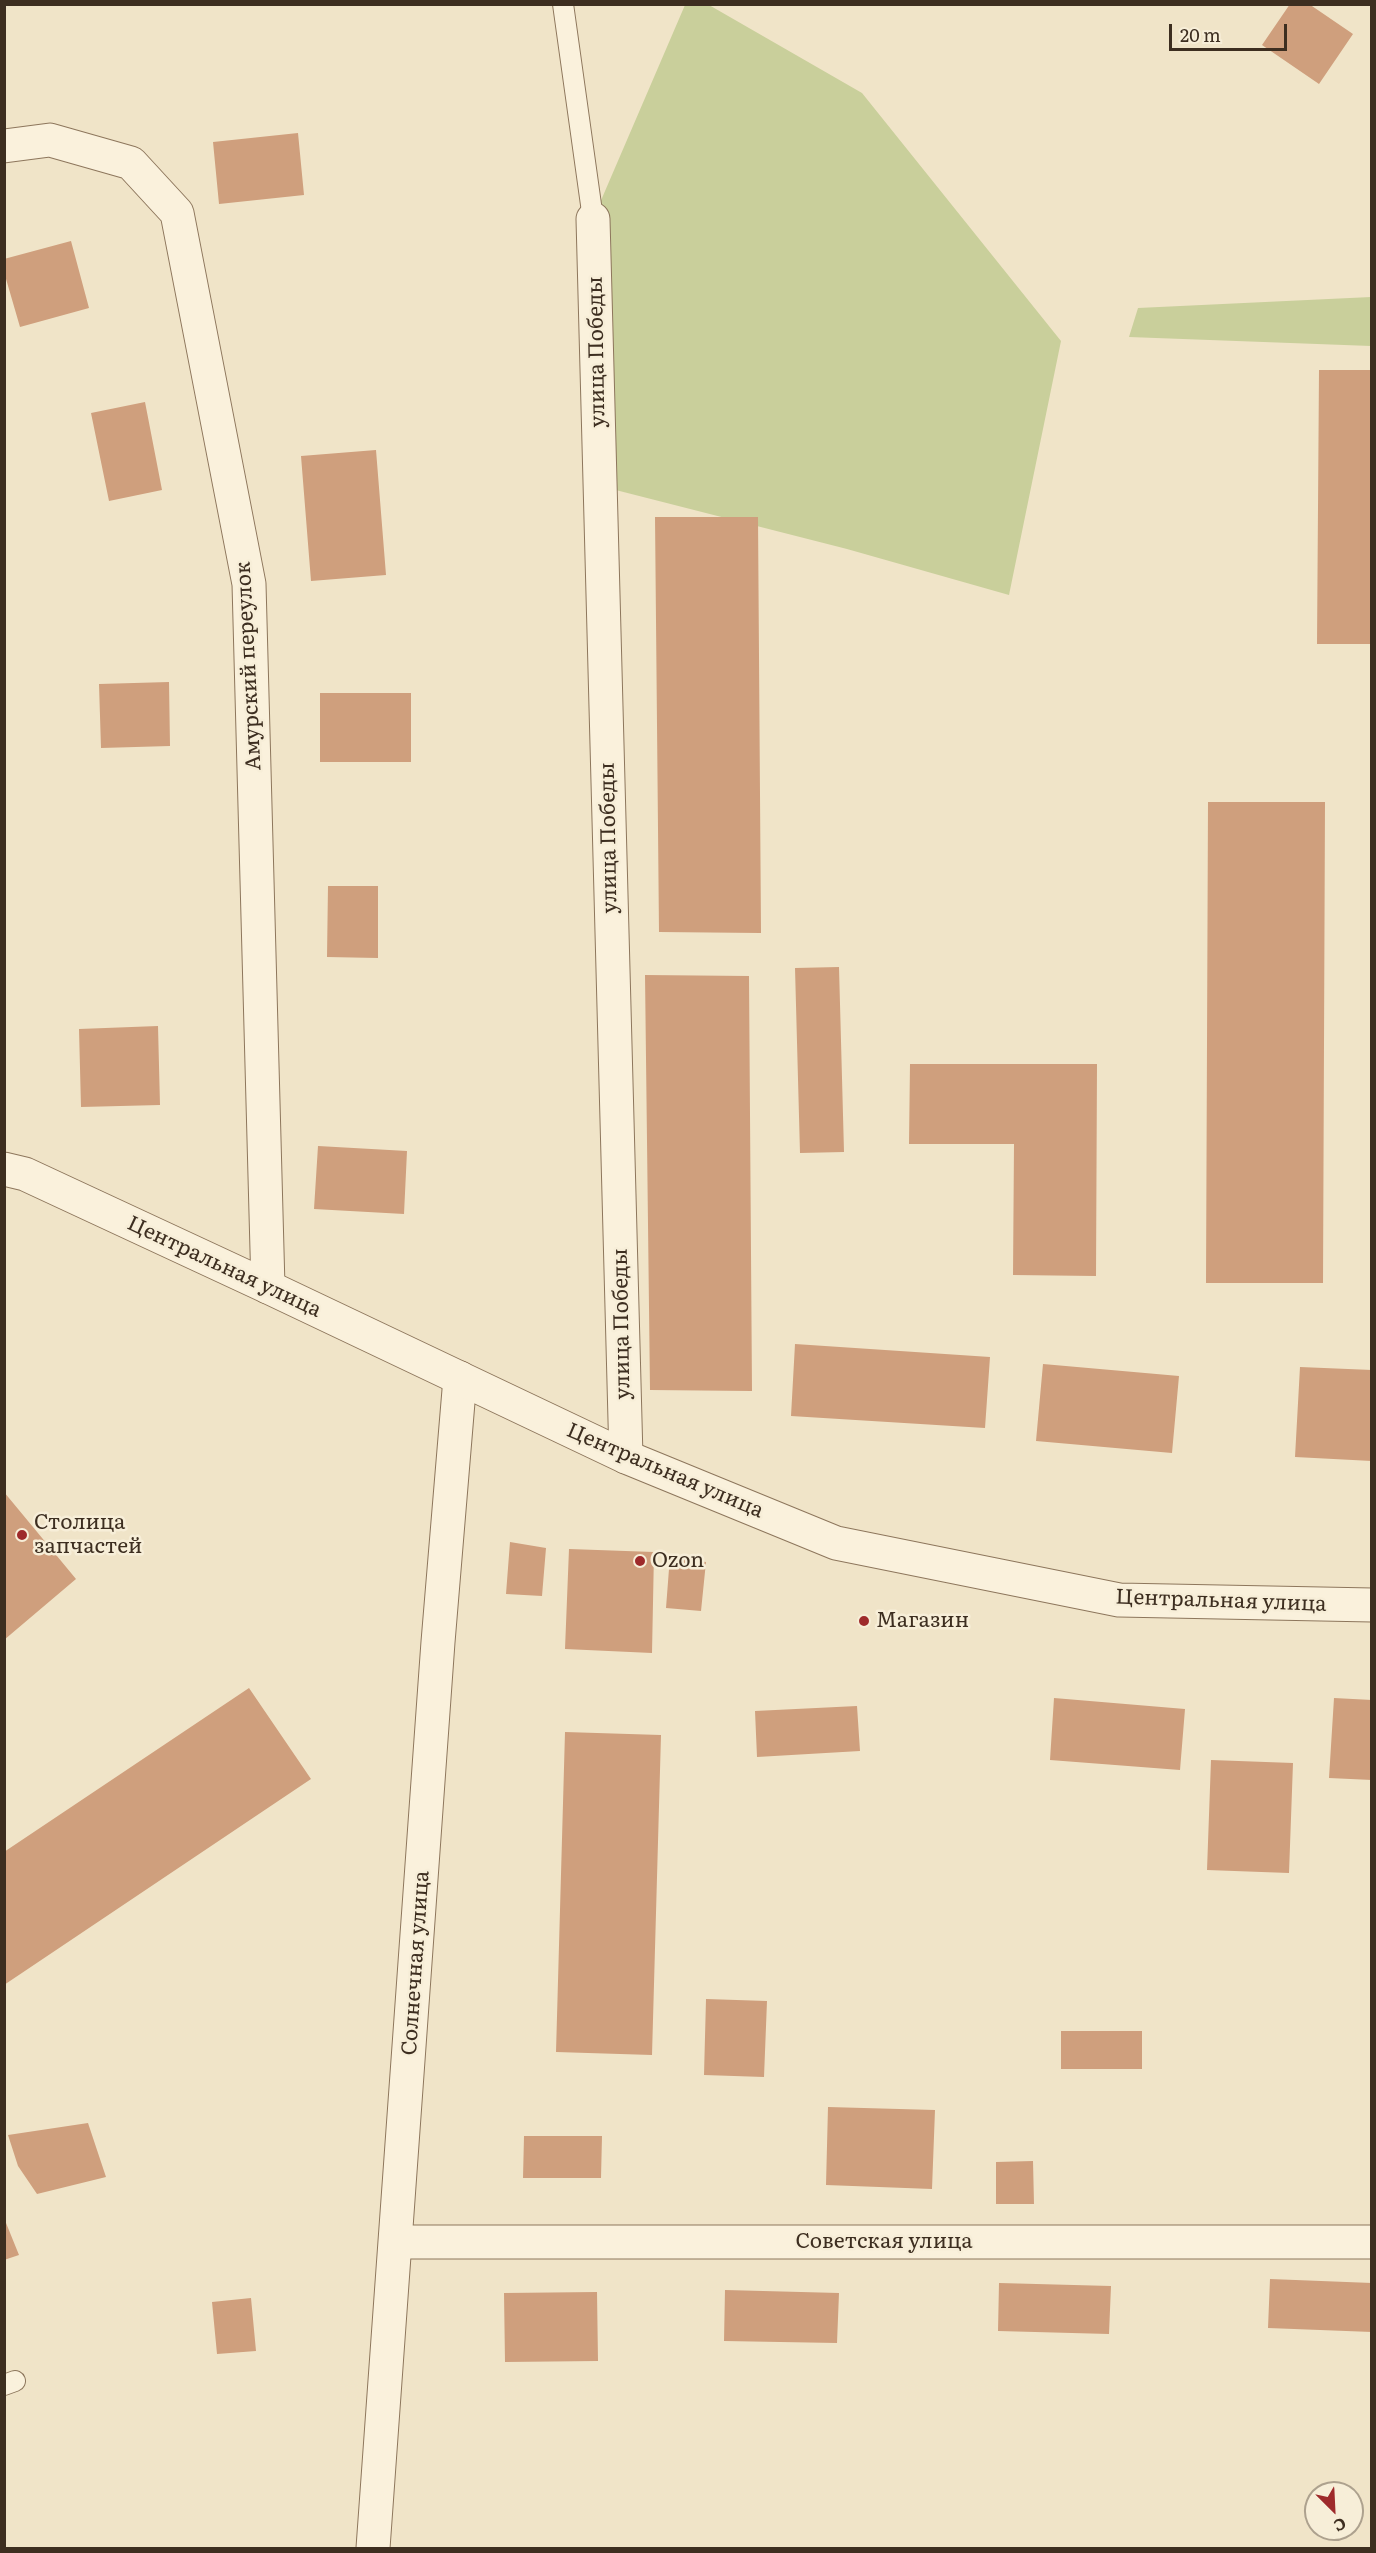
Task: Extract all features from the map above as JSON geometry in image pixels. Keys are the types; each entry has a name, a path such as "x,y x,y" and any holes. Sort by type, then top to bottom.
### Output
{"street":[{"name":"Амурский переулок","path":"4,146 50,140 130,163 177,213 249,584 268,1287"},
{"name":"улица Победы","path":"593,219 626,1457"},
{"name":"Центральная улица","path":"4,1169 25,1174 626,1457 836,1543 1119,1600 1371,1605"},
{"name":"Солнечная улица","path":"373,2548 438,1642 460,1378"},
{"name":"Советская улица","path":"396,2242 1371,2242"}],"lane":[{"path":"563,4 593,219"}],"green space":[{"path":"685,5 709,5 862,93 1061,341 1009,595 847,549 600,486 593,219"},
{"path":"1371,297 1371,346 1129,337 1138,308"}],"building":[{"path":"1290,4 1309,4 1353,34 1319,84 1262,45"},
{"path":"298,133 304,195 219,204 213,142"},
{"path":"71,241 89,308 20,327 4,272 4,259"},
{"path":"1319,370 1372,370 1372,644 1317,644"},
{"path":"145,402 162,490 109,501 91,413"},
{"path":"376,450 386,575 311,581 301,456"},
{"path":"655,517 758,517 761,933 659,932"},
{"path":"169,682 170,746 101,748 99,684"},
{"path":"320,693 411,693 411,762 320,762"},
{"path":"1208,802 1325,802 1323,1283 1206,1283"},
{"path":"328,886 378,886 378,958 327,957"},
{"path":"839,967 844,1152 800,1153 795,968"},
{"path":"645,975 749,976 752,1391 650,1390"},
{"path":"158,1026 160,1105 81,1107 79,1029"},
{"path":"910,1064 1097,1064 1096,1276 1013,1275 1014,1144 909,1144"},
{"path":"318,1146 407,1151 404,1214 314,1209"},
{"path":"795,1344 990,1357 985,1428 791,1416"},
{"path":"1043,1364 1179,1376 1172,1453 1036,1441"},
{"path":"1300,1367 1372,1370 1372,1461 1295,1457"},
{"name":"Столица запчастей","path":"4,1492 76,1579 4,1640"},
{"path":"510,1542 546,1548 542,1596 506,1594"},
{"path":"569,1549 654,1552 652,1653 565,1649"},
{"path":"670,1556 706,1562 701,1611 666,1608"},
{"path":"249,1688 311,1779 4,1985 4,1852"},
{"path":"1054,1698 1185,1709 1180,1770 1050,1760"},
{"path":"1334,1698 1372,1700 1372,1780 1329,1778"},
{"path":"857,1706 860,1751 757,1757 755,1711"},
{"path":"565,1732 661,1735 652,2055 556,2052"},
{"path":"1211,1760 1293,1763 1289,1873 1207,1870"},
{"path":"706,1999 767,2001 764,2077 704,2075"},
{"path":"1061,2031 1142,2031 1142,2069 1061,2069"},
{"path":"828,2107 935,2110 932,2189 826,2185"},
{"path":"88,2123 106,2177 37,2194 18,2166 8,2135"},
{"path":"524,2136 602,2136 601,2178 523,2178"},
{"path":"1033,2161 1034,2204 996,2204 996,2162"},
{"path":"4,2218 19,2255 4,2260"},
{"path":"1270,2279 1372,2283 1372,2332 1268,2328"},
{"path":"999,2283 1111,2286 1109,2334 998,2331"},
{"path":"725,2290 839,2293 837,2343 724,2341"},
{"path":"597,2292 598,2361 505,2362 504,2293"},
{"path":"251,2298 256,2351 217,2354 212,2302"}],"place":[{"name":"Столица запчастей","path":"22,1535"},
{"name":"Ozon","path":"640,1561"},
{"name":"Магазин","path":"864,1621"}]}
